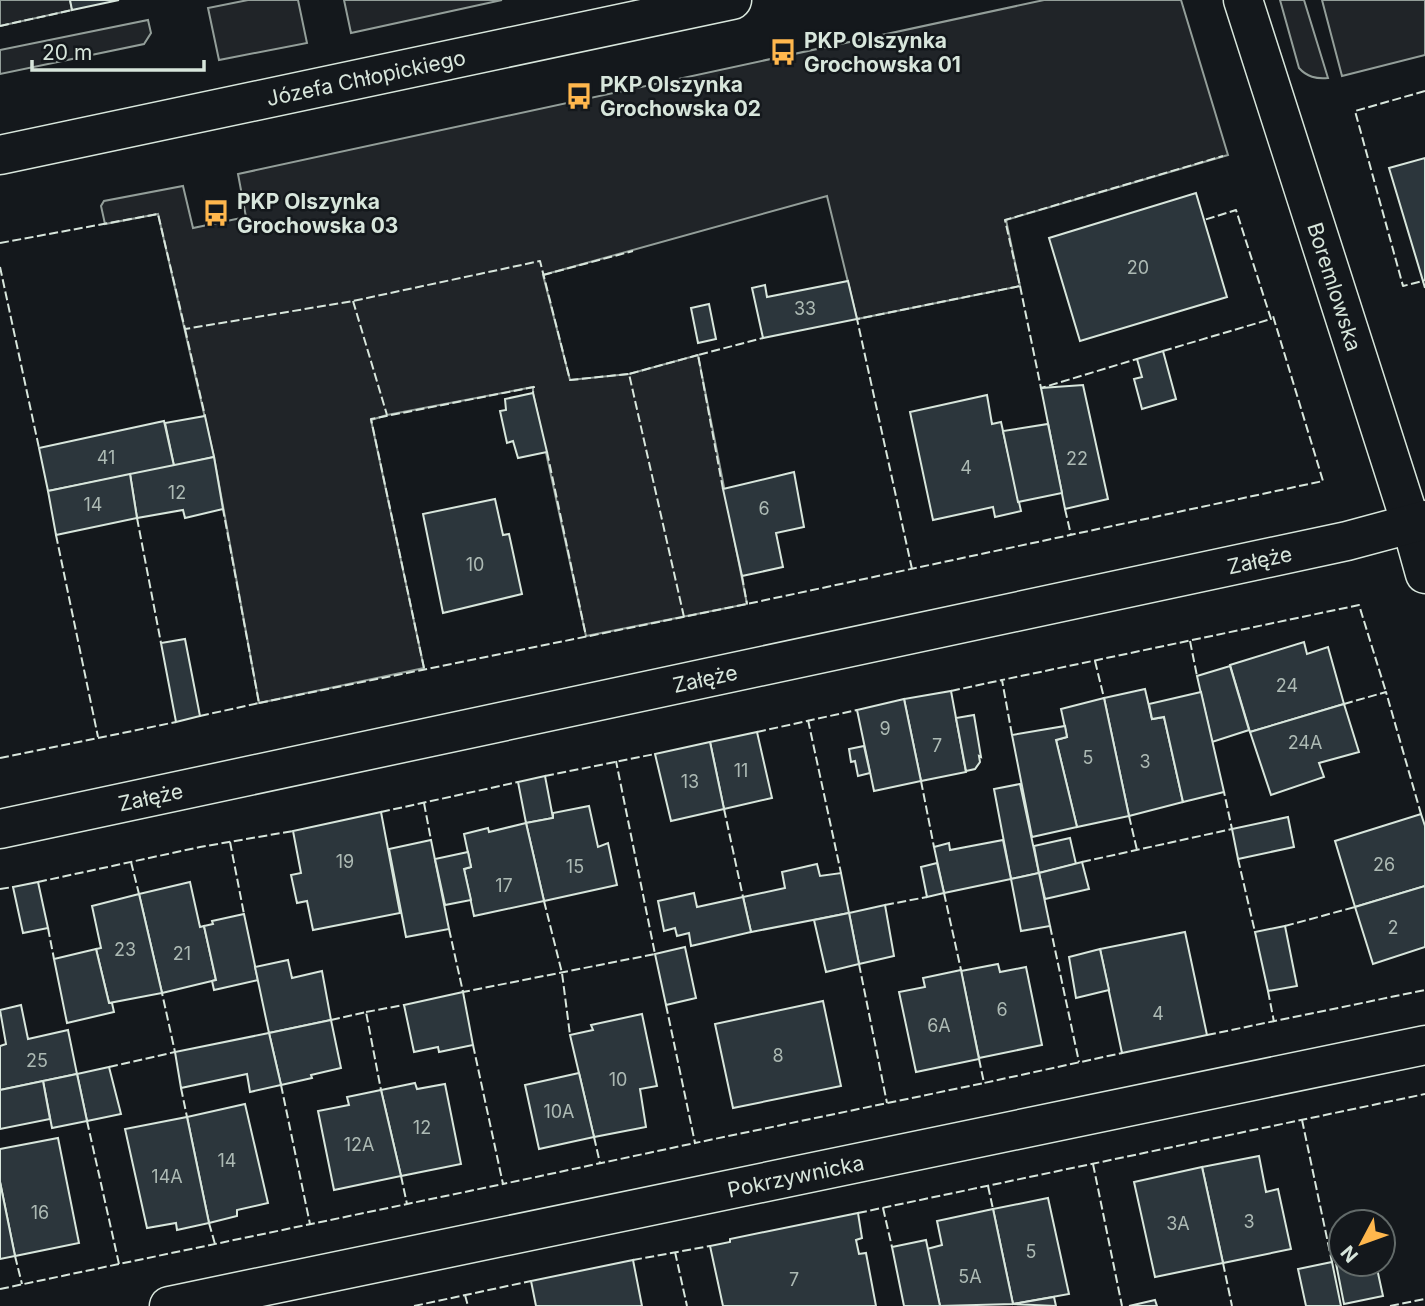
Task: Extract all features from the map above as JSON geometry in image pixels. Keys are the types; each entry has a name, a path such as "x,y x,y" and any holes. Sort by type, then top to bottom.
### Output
{"street":[{"name":"Józefa Chłopickiego","path":"0,155 732,0"},
{"name":"Boremlowska","path":"1242,0 1418,522 1425,575"},
{"name":"Załęże","path":"0,829 1333,544 1418,522"},
{"name":"Pokrzywnicka","path":"169,1306 1425,1045"}],"shaded area":[{"path":"0,0 70,0 72,10 0,26"},
{"path":"248,0 298,0 307,43 219,60 208,8"},
{"path":"344,0 502,0 351,33"},
{"path":"1044,0 1181,0 1228,155 1006,220 1020,286 857,319 827,196 543,275 570,380 629,374 698,355 747,604 586,636 533,387 387,415 371,420 424,668 259,703 214,457 158,214 105,224 101,206 104,201 183,186 193,228 246,217 238,174"},
{"path":"1280,0 1304,0 1328,78 1312,77 1299,68"},
{"path":"1322,0 1425,0 1425,55 1342,76"},
{"path":"148,20 151,33 144,44 0,74 0,50"}],"building":[{"path":"70,0 119,0 72,10"},
{"path":"1425,158 1425,280 1423,281 1389,168"},
{"path":"1196,193 1227,297 1080,341 1049,238"},
{"path":"848,281 857,319 763,338 752,288 765,285 767,297"},
{"path":"709,304 716,339 698,343 691,308"},
{"path":"1163,351 1176,399 1142,409 1134,379 1142,377 1137,359"},
{"path":"1083,385 1108,499 1065,509 1041,388"},
{"path":"533,393 547,452 518,458 513,441 507,443 500,411 506,410 505,399"},
{"path":"987,395 992,424 1001,422 1021,511 995,517 993,507 933,520 910,412"},
{"path":"205,416 214,457 174,466 165,423"},
{"path":"164,421 174,466 48,491 39,448"},
{"path":"1048,424 1062,493 1018,502 1003,431"},
{"path":"214,457 223,509 185,518 183,510 137,518 130,474"},
{"path":"794,472 804,527 776,533 783,567 742,576 723,489"},
{"path":"130,474 137,518 56,535 48,491"},
{"path":"495,499 503,535 509,534 522,594 443,613 423,514"},
{"path":"185,639 200,716 176,722 161,643"},
{"path":"1304,642 1307,654 1328,647 1344,704 1250,732 1230,665"},
{"path":"1230,666 1249,730 1212,742 1197,676"},
{"path":"1145,689 1152,719 1164,717 1183,802 1129,816 1104,698"},
{"path":"951,691 966,772 921,781 904,699"},
{"path":"1201,692 1224,792 1183,802 1164,717 1152,719 1149,704"},
{"path":"1104,698 1129,816 1077,827 1056,740 1067,737 1061,709"},
{"path":"904,699 921,781 874,791 857,710"},
{"path":"1344,704 1359,752 1319,763 1324,777 1271,795 1250,732"},
{"path":"974,715 981,757 979,756 980,762 975,769 966,771 956,718"},
{"path":"1065,726 1067,737 1056,740 1077,827 1032,837 1012,735"},
{"path":"757,732 772,798 724,809 710,742"},
{"path":"710,742 724,809 671,821 655,754"},
{"path":"864,746 870,773 858,776 855,761 851,762 849,749"},
{"path":"545,776 553,818 526,823 518,782"},
{"path":"1020,784 1039,873 1011,879 994,789"},
{"path":"589,806 598,847 608,843 617,885 544,901 526,823 553,818 553,813"},
{"path":"381,812 400,913 313,930 307,901 297,903 291,875 301,873 293,831"},
{"path":"1421,814 1425,826 1425,886 1355,907 1335,841"},
{"path":"1288,817 1294,847 1238,859 1232,829"},
{"path":"526,823 544,901 474,916 464,869 471,867 464,834 488,828 489,832"},
{"path":"1070,838 1076,864 1039,873 1034,846"},
{"path":"431,840 449,929 406,937 389,849"},
{"path":"1003,840 1011,879 944,893 934,847 949,843 950,850"},
{"path":"468,852 471,867 464,869 471,900 445,905 435,859"},
{"path":"1082,862 1089,889 1045,899 1039,873"},
{"path":"937,863 944,893 927,897 921,867"},
{"path":"817,864 820,876 841,873 849,913 751,932 743,897 785,888 782,872"},
{"path":"1039,873 1050,926 1021,931 1011,879"},
{"path":"38,882 48,928 23,933 13,887"},
{"path":"190,882 200,927 204,926 216,980 162,993 139,894"},
{"path":"1425,886 1425,947 1373,964 1355,907"},
{"path":"694,893 697,907 743,897 751,932 691,946 689,933 677,936 675,928 664,931 658,901"},
{"path":"139,894 162,993 109,1003 96,949 101,948 92,906"},
{"path":"885,905 894,956 859,964 849,913"},
{"path":"849,913 859,964 826,972 814,920"},
{"path":"244,914 258,980 214,990 212,981 216,980 204,926 213,924 212,921"},
{"path":"1285,926 1297,986 1268,991 1255,932"},
{"path":"1185,932 1207,1035 1122,1053 1100,949"},
{"path":"685,947 696,998 666,1005 655,954"},
{"path":"96,949 109,1003 112,1003 114,1012 67,1023 54,959"},
{"path":"1100,949 1109,990 1076,998 1069,957"},
{"path":"288,960 292,978 322,971 331,1020 269,1033 255,967"},
{"path":"998,964 1000,972 1026,967 1042,1045 979,1058 961,971"},
{"path":"961,970 979,1059 916,1072 899,992 925,987 923,978"},
{"path":"463,992 473,1045 439,1052 438,1047 414,1052 404,1005"},
{"path":"823,1001 841,1086 733,1108 715,1024"},
{"path":"21,1005 28,1039 68,1030 77,1074 0,1090 0,1046 6,1044 0,1010"},
{"path":"642,1014 657,1086 640,1089 646,1127 594,1137 570,1035 593,1030 591,1025"},
{"path":"331,1020 341,1068 281,1085 269,1033"},
{"path":"269,1033 281,1085 250,1092 247,1074 181,1088 175,1052"},
{"path":"109,1067 121,1114 87,1121 77,1074"},
{"path":"579,1073 594,1137 539,1149 525,1085"},
{"path":"77,1074 87,1121 52,1128 43,1081"},
{"path":"43,1081 50,1119 0,1129 0,1090"},
{"path":"415,1083 417,1089 445,1084 461,1164 401,1176 381,1090"},
{"path":"381,1090 401,1176 334,1190 318,1111 349,1105 347,1097"},
{"path":"245,1104 268,1203 237,1210 237,1216 209,1223 187,1117"},
{"path":"187,1117 209,1223 177,1230 176,1223 147,1228 125,1129"},
{"path":"58,1138 79,1243 15,1256 0,1182 0,1149"},
{"path":"1259,1156 1266,1192 1278,1189 1291,1249 1223,1263 1202,1167"},
{"path":"1202,1167 1223,1263 1155,1277 1134,1182"},
{"path":"0,1182 15,1256 0,1259"},
{"path":"1048,1198 1069,1294 1013,1304 993,1209"},
{"path":"993,1209 1013,1304 940,1306 927,1249 942,1245 937,1221"},
{"path":"858,1213 862,1238 856,1240 859,1254 866,1253 876,1306 723,1306 710,1246 730,1242 730,1239"},
{"path":"926,1240 940,1306 904,1306 892,1247"},
{"path":"633,1260 642,1306 536,1306 531,1281"},
{"path":"1327,1263 1327,1278 1335,1278 1341,1306 1306,1306 1298,1269"},
{"path":"1339,1278 1379,1278 1383,1296 1344,1304"},
{"path":"1054,1297 1056,1306 1013,1304"},
{"path":"1155,1300 1157,1306 1129,1306"}],"fence":[{"path":"0,26 72,10"},
{"path":"1425,91 1355,111 1403,286 1423,281 1425,288"},
{"path":"912,569 857,319 1020,286 1005,220 1223,156"},
{"path":"259,703 747,604 1323,481 1273,316 1271,319 1236,210 1204,220"},
{"path":"0,243 158,214 185,329 353,301 540,261 570,380 629,374"},
{"path":"543,275 633,251"},
{"path":"0,267 39,448"},
{"path":"1020,286 1041,388 1137,359"},
{"path":"353,301 387,415"},
{"path":"1163,351 1271,319"},
{"path":"185,329 205,416"},
{"path":"723,489 698,355 763,338"},
{"path":"684,617 629,374 698,355"},
{"path":"424,668 371,419 534,387 533,393"},
{"path":"547,452 586,636"},
{"path":"200,716 259,703 223,509"},
{"path":"1065,509 1071,535"},
{"path":"137,518 161,643"},
{"path":"56,535 98,737"},
{"path":"742,576 747,604"},
{"path":"1012,735 1002,680 1359,605 1386,692"},
{"path":"1190,641 1197,676"},
{"path":"1095,661 1104,698"},
{"path":"951,691 1002,680"},
{"path":"1344,704 1386,692 1421,814"},
{"path":"757,732 857,710"},
{"path":"808,720 841,873"},
{"path":"0,758 176,722"},
{"path":"545,776 655,754"},
{"path":"449,929 463,992 655,954 616,761"},
{"path":"921,781 934,847"},
{"path":"381,812 518,782"},
{"path":"1082,862 1232,829 1224,792"},
{"path":"424,803 431,840"},
{"path":"724,809 743,897"},
{"path":"1129,816 1137,850"},
{"path":"38,882 200,847 293,831"},
{"path":"230,842 244,914"},
{"path":"1238,859 1255,932"},
{"path":"131,862 139,894"},
{"path":"0,889 13,887"},
{"path":"944,893 961,970"},
{"path":"885,905 927,897"},
{"path":"544,901 562,973 570,1035"},
{"path":"1285,926 1355,907"},
{"path":"1050,926 1079,1062"},
{"path":"48,928 54,959"},
{"path":"859,964 887,1103"},
{"path":"1207,1035 1425,990"},
{"path":"1268,991 1274,1022"},
{"path":"109,1067 175,1052 162,993"},
{"path":"366,1012 404,1005"},
{"path":"666,1005 695,1143 984,1083"},
{"path":"331,1020 366,1012 381,1090"},
{"path":"473,1045 503,1184 695,1143"},
{"path":"979,1059 984,1083 1122,1053"},
{"path":"281,1085 310,1224"},
{"path":"181,1088 187,1117"},
{"path":"858,1213 1425,1094"},
{"path":"1302,1120 1327,1238"},
{"path":"87,1121 119,1264 503,1184"},
{"path":"594,1137 600,1163"},
{"path":"1093,1164 1122,1306"},
{"path":"401,1176 407,1204"},
{"path":"988,1186 993,1209"},
{"path":"883,1208 892,1247"},
{"path":"209,1223 215,1244"},
{"path":"633,1260 710,1246"},
{"path":"675,1252 687,1306"},
{"path":"15,1256 22,1284"},
{"path":"1223,1263 1232,1306"},
{"path":"0,1289 119,1264"},
{"path":"414,1306 531,1281"},
{"path":"465,1295 468,1306"},
{"path":"1390,1306 1425,1299"}],"place":[{"name":"PKP Olszynka Grochowska 01","path":"783,52"},
{"name":"PKP Olszynka Grochowska 02","path":"579,96"},
{"name":"PKP Olszynka Grochowska 03","path":"216,213"}]}
